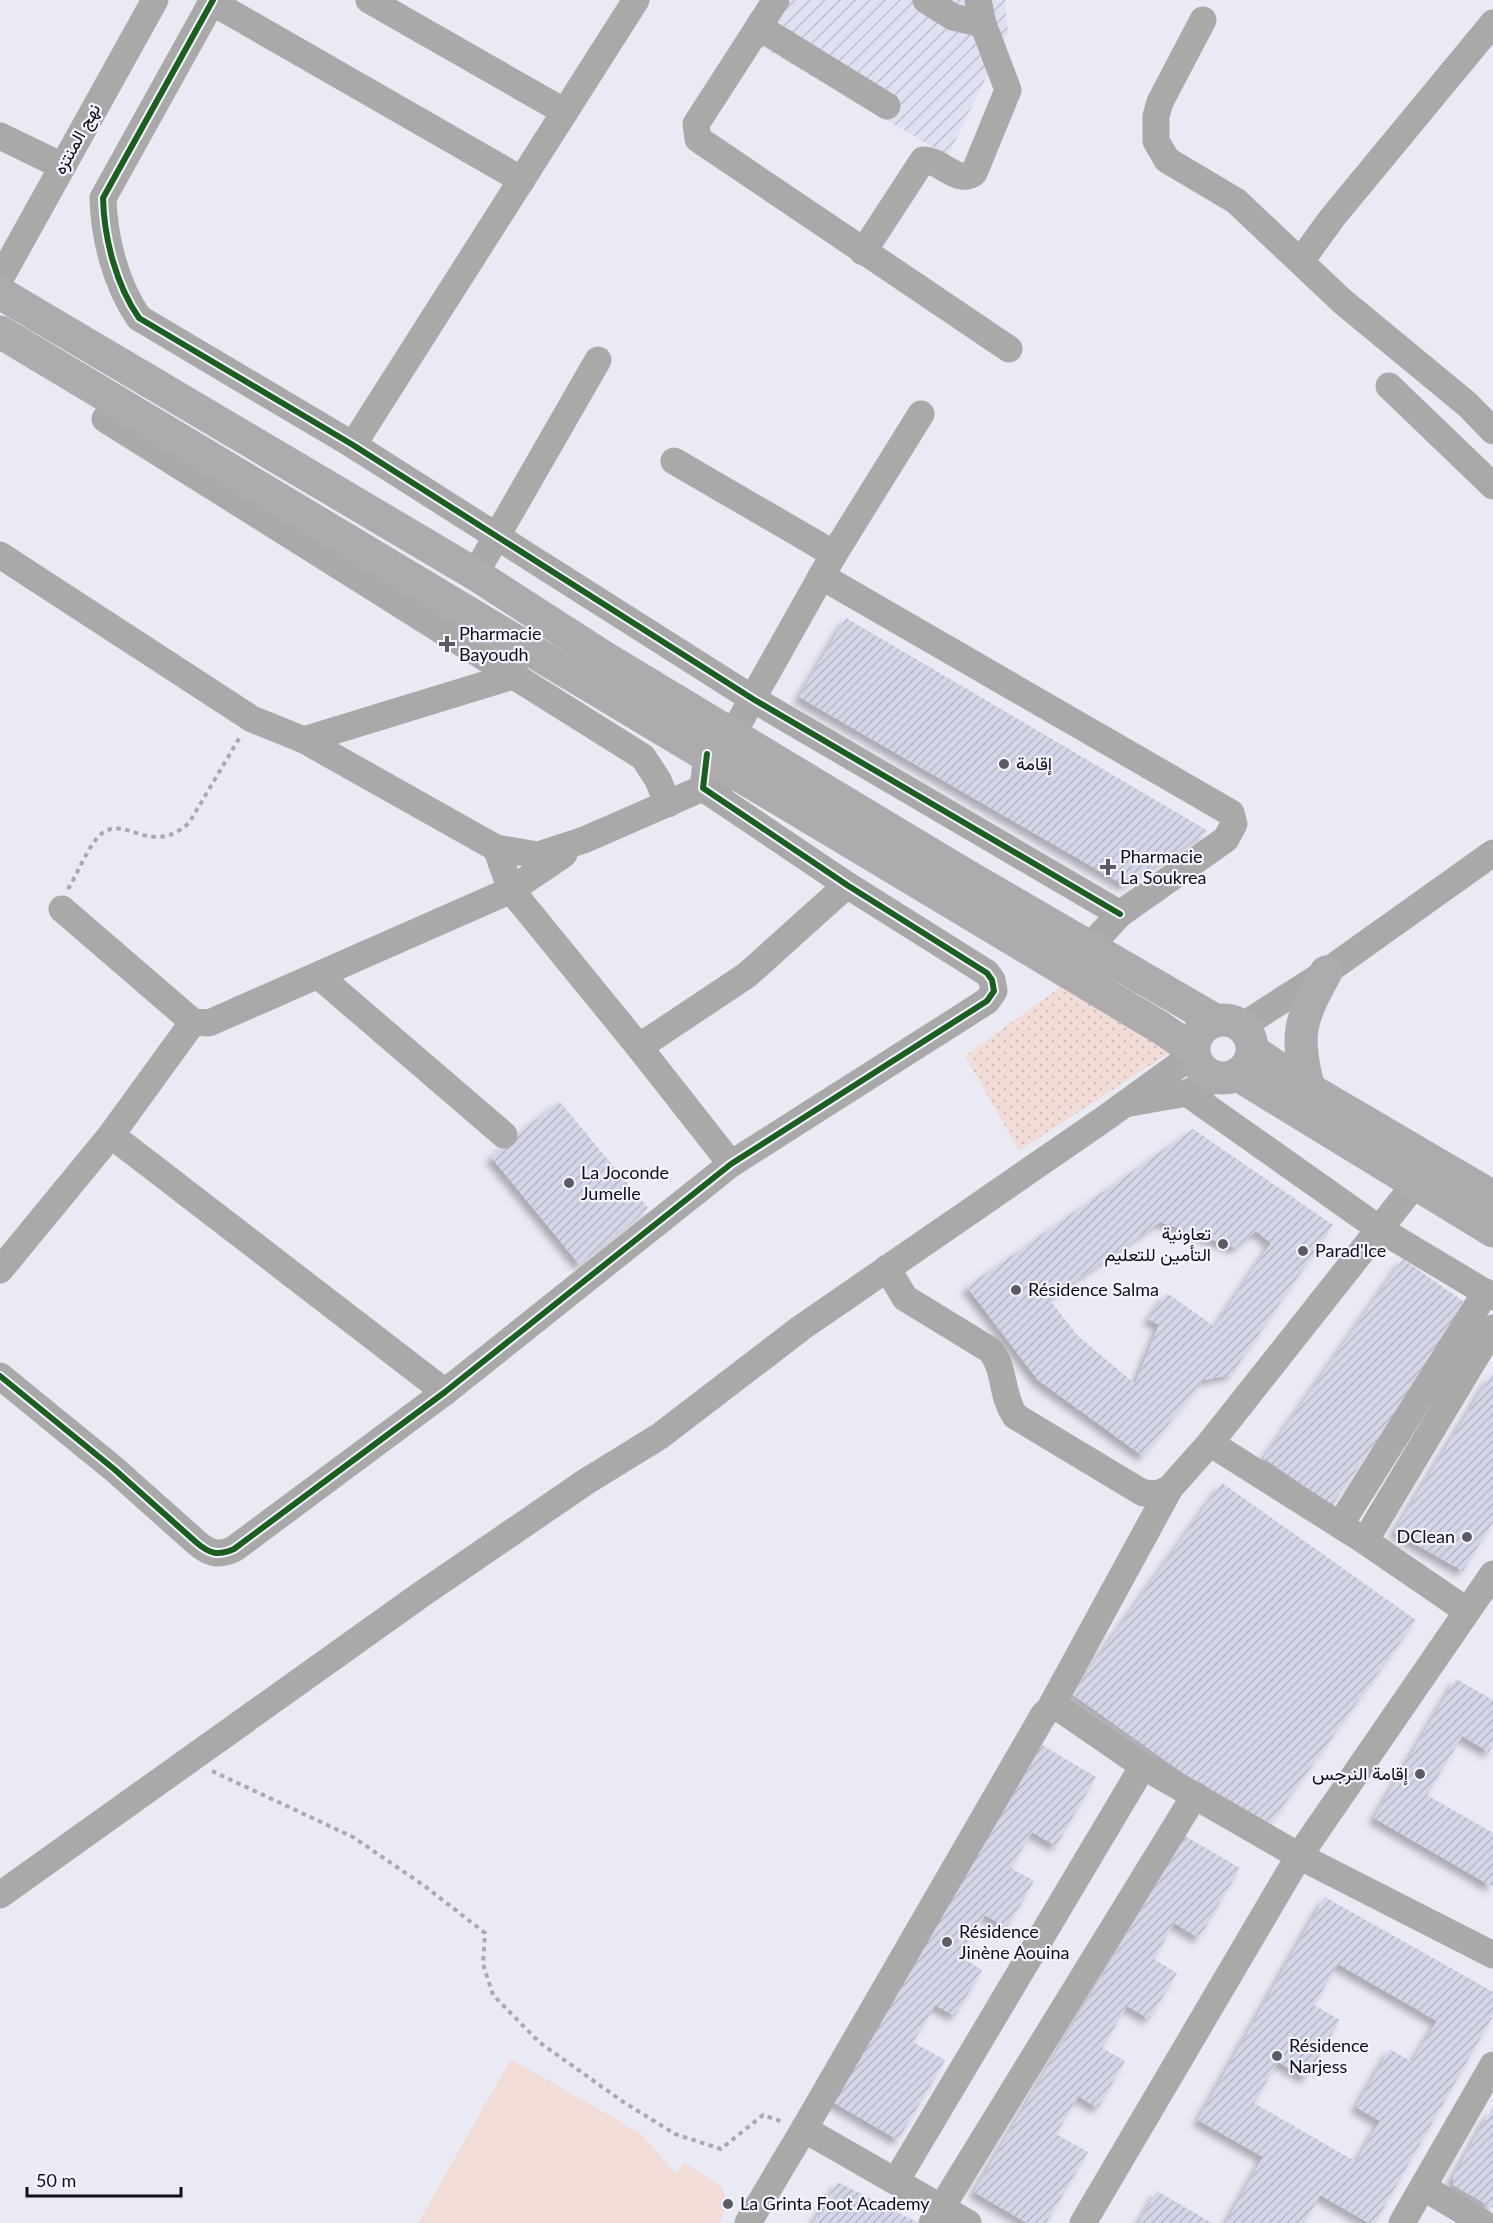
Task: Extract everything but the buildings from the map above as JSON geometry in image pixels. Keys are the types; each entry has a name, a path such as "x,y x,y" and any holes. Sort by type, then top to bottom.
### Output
{"main road":[{"path":"0,293 475,574 610,661 719,745 748,778 1194,1052 1199,1031 1309,1089 1493,1197"},
{"path":"0,332 719,745 780,762 957,870 1090,946 1415,1184 1493,1231"},
{"path":"1309,1089 1300,1056 1300,1036 1304,1012 1326,972"}],"street":[{"name":"نهج المنتزه","path":"0,279 155,0"},
{"path":"369,0 565,112"},
{"path":"353,445 636,0"},
{"path":"776,0 696,124 698,139 862,252 1009,349"},
{"path":"862,252 923,160 933,160 960,177 968,177 974,173 1008,90 980,12 953,17 926,0"},
{"path":"522,180 212,1 103,198 103,218 124,296 139,318 353,445 753,699 1120,914"},
{"path":"1203,20 1160,102 1156,116 1156,141 1167,160 1236,201 1342,301 1468,405 1493,431"},
{"path":"1301,261 1332,218 1493,23"},
{"path":"759,27 887,106"},
{"path":"0,136 62,166"},
{"path":"475,574 597,360"},
{"path":"1389,386 1493,486"},
{"path":"703,788 719,745 753,699 827,565 921,414"},
{"path":"105,419 516,675 643,757 658,780 668,804"},
{"path":"674,461 827,565 1231,813 1234,824 1226,838 1120,914 1090,946"},
{"path":"0,555 252,719 304,740 496,848 538,855 584,840 703,788 748,778 780,762"},
{"path":"304,740 516,675"},
{"path":"0,1376 114,1469 210,1553 223,1554 234,1549 445,1392 731,1164 987,1001 994,991 992,980 987,973 847,885 703,788"},
{"path":"62,909 193,1022 209,1023 511,891 584,840"},
{"path":"496,848 511,891 731,1164"},
{"path":"1125,1104 1187,1093 1233,1050 1326,972 1493,853"},
{"path":"639,1047 747,975 847,885"},
{"path":"319,976 504,1135"},
{"path":"0,1270 111,1135 193,1022"},
{"path":"0,1895 186,1760 529,1521 660,1436 801,1328 1125,1104 1194,1052"},
{"path":"1187,1093 1381,1230 1489,1294 1340,1525"},
{"path":"111,1135 445,1392"},
{"path":"748,2223 1044,1714 1049,1710 1170,1488 1210,1443 1381,1230 1415,1184"},
{"path":"887,1269 906,1298 990,1350 997,1357 1004,1397 1015,1416 1143,1493 1158,1494 1170,1488"},
{"path":"1365,1541 1493,1328"},
{"path":"1210,1443 1365,1541 1467,1611"},
{"path":"1083,2223 1299,1856 1493,1574"},
{"path":"1049,1710 1059,1708 1143,1766 1299,1856 1493,1954"},
{"path":"896,2181 1143,1766"},
{"path":"937,2215 1195,1795"},
{"path":"1402,2223 1493,2065"},
{"path":"804,2129 896,2181 937,2215 968,2223"},
{"path":"1423,2187 1483,2223"}],"path":[{"path":"62,909 62,900 99,836 118,827 153,838 168,838 189,823 252,719"},
{"path":"186,1760 353,1837 426,1887 485,1933 483,1964 493,1995 539,2042 622,2101 675,2134 721,2149 763,2115 804,2129"}],"shaded area":[{"path":"759,0 1005,0 1008,32 948,156 738,33"},
{"path":"1070,980 1178,1047 1019,1151 965,1056"},
{"path":"511,2059 640,2133 676,2174 685,2162 722,2187 728,2204 720,2223 418,2223"}],"cycle path":[{"path":"213,0 103,198 106,229 113,261 124,291 139,318 353,445 753,699 1120,914"},
{"path":"0,1376 114,1469 202,1547 214,1553 234,1549 445,1392 731,1164 987,1001 994,991 992,980 987,973 847,885 703,788 707,754"}],"place":[{"name":"Pharmacie Bayoudh","path":"447,644"},
{"name":"إقامة","path":"1004,764"},
{"name":"Pharmacie La Soukrea","path":"1108,867"},
{"name":"La Joconde Jumelle","path":"569,1183"},
{"name":"تعاونية التأمين للتعليم","path":"1223,1244"},
{"name":"Parad'Ice","path":"1303,1251"},
{"name":"Résidence Salma","path":"1016,1290"},
{"name":"DClean","path":"1467,1537"},
{"name":"إقامة النرجس","path":"1420,1774"},
{"name":"Résidence Jinène Aouina","path":"947,1942"},
{"name":"Résidence Narjess","path":"1277,2056"},
{"name":"La Grinta Foot Academy","path":"728,2204"}]}
